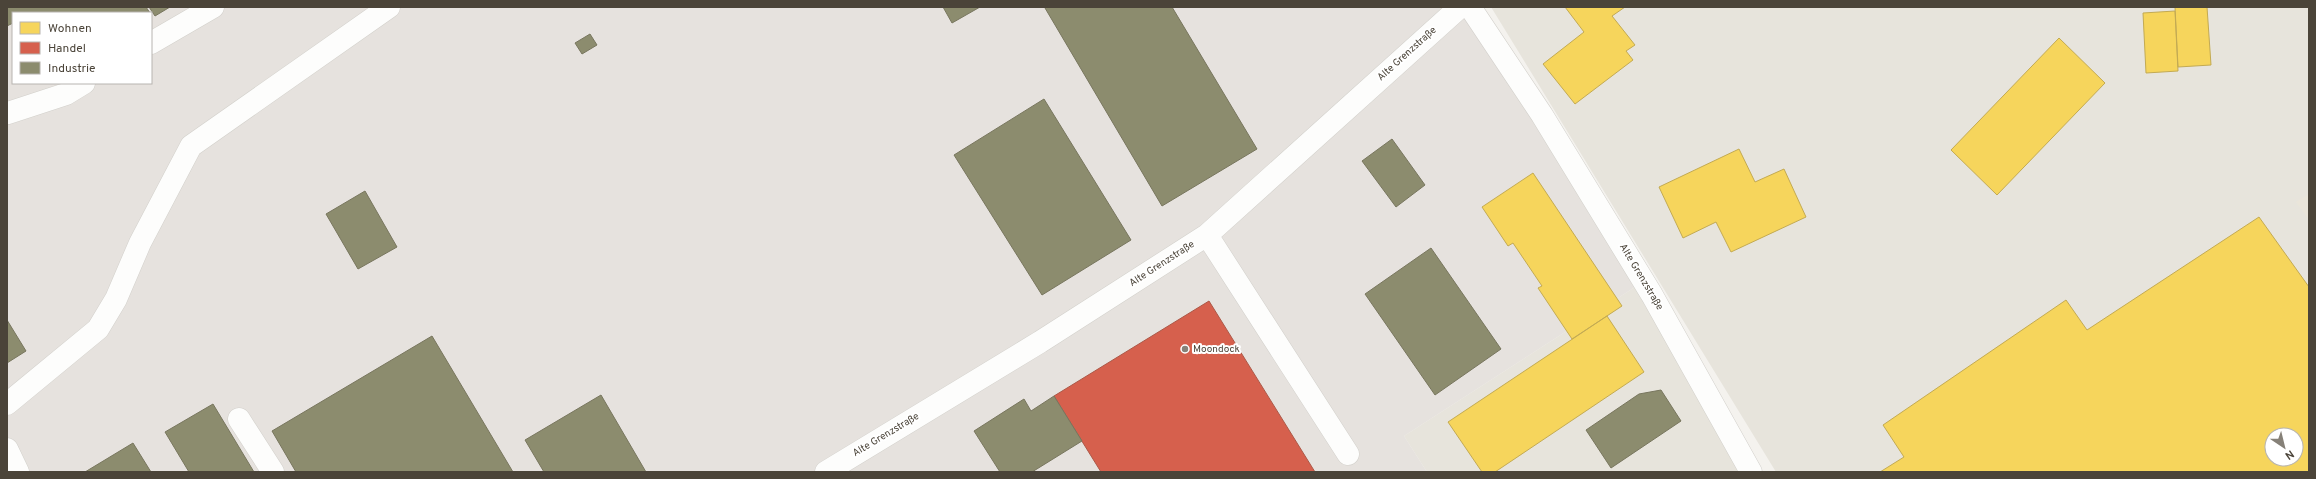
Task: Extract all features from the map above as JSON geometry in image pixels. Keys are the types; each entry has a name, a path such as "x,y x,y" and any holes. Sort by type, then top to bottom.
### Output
{"street":[{"path":"152,42 213,7"},
{"path":"7,404 98,329 116,299 140,243 191,146 389,7"},
{"name":"Alte Grenzstraße","path":"826,472 1040,342 1207,236 1460,7"},
{"name":"Alte Grenzstraße","path":"1470,7 1542,115 1652,296 1751,472"},
{"path":"8,112 66,94 82,84"},
{"path":"1207,236 1348,454"},
{"path":"240,419 273,472"},
{"path":"7,449 18,472"}],"shaded area":[{"path":"7,7 1465,7 1635,287 1404,436 1427,472 7,472"},
{"path":"1491,7 2309,7 2309,472 1776,472"},
{"path":"2309,194 2309,220 2296,202"},
{"path":"1635,287 1744,472 1427,472 1404,436"}],"building: Wohnen":[{"path":"1565,7 1625,7 1612,16 1635,45 1626,51 1633,60 1575,104 1543,64 1584,32"},
{"path":"2175,7 2207,7 2211,65 2178,67"},
{"path":"2175,11 2178,71 2146,73 2143,13"},
{"path":"2059,38 2105,83 1997,195 1951,150"},
{"path":"1739,149 1755,182 1784,169 1806,217 1731,252 1716,222 1683,238 1659,187"},
{"path":"1533,173 1622,306 1572,339 1538,288 1542,286 1513,243 1508,246 1482,207"},
{"path":"2259,217 2309,287 2309,472 1880,472 1904,457 1883,425 2066,300 2087,330"},
{"path":"1607,316 1644,372 1495,472 1482,472 1448,422"}],"building: Handel":[{"name":"Moondock","path":"1209,301 1315,472 1101,472 1054,396"}],"building: Industrie":[{"path":"7,7 146,7 149,12 12,12 12,24 7,26"},
{"path":"149,7 170,7 155,16"},
{"path":"943,7 980,7 952,23"},
{"path":"1172,7 1257,149 1162,206 1045,8"},
{"path":"590,34 597,45 582,54 575,43"},
{"path":"1044,99 1131,240 1042,295 954,155"},
{"path":"1392,139 1425,185 1396,207 1362,161"},
{"path":"365,191 397,247 358,269 326,214"},
{"path":"1431,248 1501,349 1435,395 1365,294"},
{"path":"7,320 26,351 7,363"},
{"path":"432,336 513,472 296,472 272,431"},
{"path":"1661,390 1681,421 1611,468 1586,430 1639,394"},
{"path":"601,395 646,472 544,472 525,440"},
{"path":"1054,396 1082,441 1032,472 1000,472 974,431 1024,399 1031,411"},
{"path":"213,404 254,472 189,472 165,432"},
{"path":"133,443 151,472 85,472"}],"place":[{"name":"Moondock","path":"1185,349"}]}
